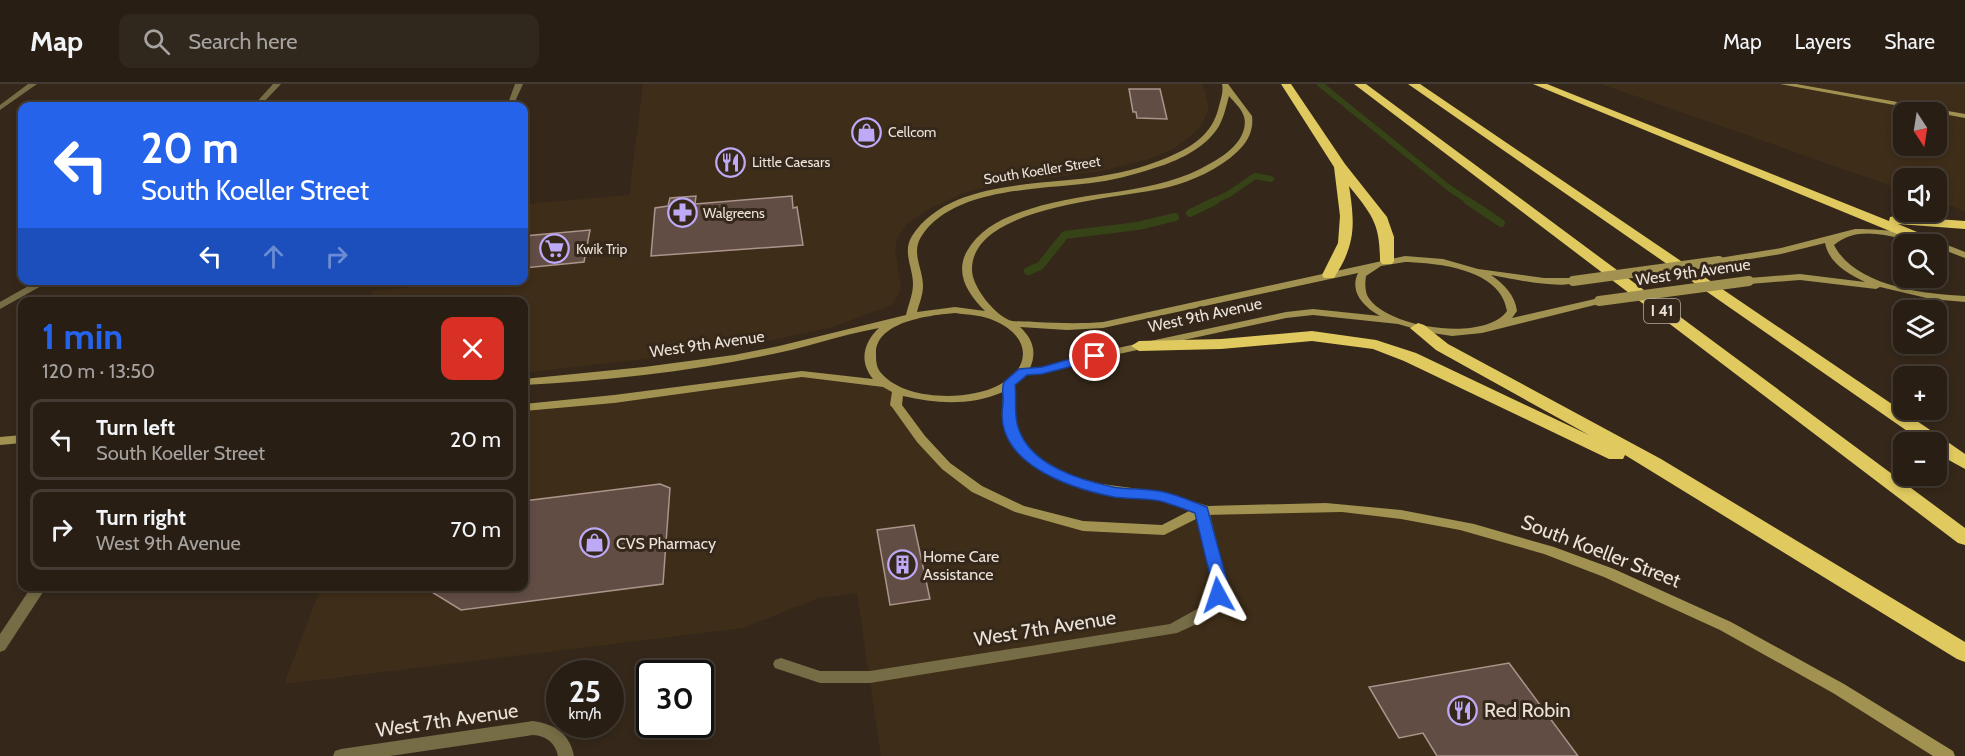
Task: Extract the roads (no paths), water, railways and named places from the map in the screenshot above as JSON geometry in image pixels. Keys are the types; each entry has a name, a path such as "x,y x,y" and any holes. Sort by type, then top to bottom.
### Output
{"highway":[{"path":"1286,84 1340,166 1380,217 1387,237 1387,261"},
{"name":"I 41","path":"1359,84 1965,538"},
{"path":"1413,84 1920,432"},
{"path":"1538,84 1910,234"},
{"path":"1329,275 1345,243 1347,216 1340,166"},
{"path":"1861,213 1917,223 1965,225"},
{"path":"1419,328 1442,347 1654,464 1965,653"},
{"path":"1139,346 1221,344 1312,336 1376,345 1410,357 1719,504"},
{"path":"1947,451 1965,464"}],"main road":[{"path":"1784,84 1965,116"},
{"name":"South Koeller Street","path":"911,316 912,303 918,287 912,261 913,243 931,217 961,202 983,195 1100,179 1132,172 1174,157 1193,147 1211,132 1219,121 1226,87"},
{"name":"South Koeller Street","path":"998,318 969,284 966,266 971,251 979,241 993,228 1027,213 1175,183 1221,161 1234,152 1242,141 1249,121 1246,111 1226,87"},
{"name":"West 9th Avenue","path":"1010,324 1063,328 1103,325 1371,267 1387,261 1426,260 1468,269 1544,280 1572,281 1781,251 1848,233 1869,232 1893,235"},
{"path":"1834,238 1829,244 1831,252 1851,271 1892,288 1929,297 1965,299"},
{"path":"1947,244 1965,245"},
{"path":"1947,248 1965,255"},
{"path":"1371,267 1361,275 1358,286 1364,298 1377,310 1397,321"},
{"path":"1468,269 1485,277 1508,296 1512,306 1509,316 1500,324"},
{"name":"West 9th Avenue","path":"1023,372 1042,371 1139,346 1304,313 1350,315 1397,321 1419,328 1465,333 1485,330 1569,306 1749,281 1800,277 1892,288"},
{"path":"528,408 625,398 802,374 892,387 925,398 955,399 984,395 1008,384 1023,372 1029,359 1029,346 1022,334 998,318 955,310 911,316 893,323 876,336 868,352 871,369 892,387"},
{"name":"West 9th Avenue","path":"528,382 763,354 867,327 893,323"},
{"name":"South Koeller Street","path":"1008,384 1011,399 1008,414 1012,431 1024,451 1048,470 1091,487 1162,496 1202,510 1308,507 1370,510 1485,531 1538,547 1664,596 1748,637 1894,722 1947,756"},
{"name":"South Koeller Street","path":"892,387 897,405 933,454 977,489 1020,509 1083,526 1153,530 1164,530 1202,510"},
{"path":"0,441 18,439"}],"street":[{"path":"0,108 33,84"},
{"path":"260,102 277,84"},
{"path":"512,102 519,84"},
{"path":"0,306 38,285"},
{"name":"West 7th Avenue","path":"781,664 820,677 870,676 1172,629 1201,616 1218,595 1220,584 1202,510"},
{"path":"0,646 37,591"},
{"name":"West 7th Avenue","path":"341,756 533,728 549,731 557,736 564,744 566,756"}],"waterway":[{"path":"1320,84 1449,188 1470,202"},
{"path":"1212,202 1229,194 1255,176 1271,179"},
{"path":"1190,213 1215,201"},
{"path":"1468,201 1501,223"},
{"path":"1028,271 1040,266 1065,235 1138,226 1175,217"}],"place":[{"name":"Cellcom","path":"867,132"},
{"name":"Little Caesars","path":"731,162"},
{"name":"Walgreens","path":"682,213"},
{"name":"Kwik Trip","path":"555,249"},
{"name":"CVS Pharmacy","path":"595,543"},
{"name":"Home Care Assistance","path":"902,565"},
{"name":"Red Robin","path":"1463,710"}]}
